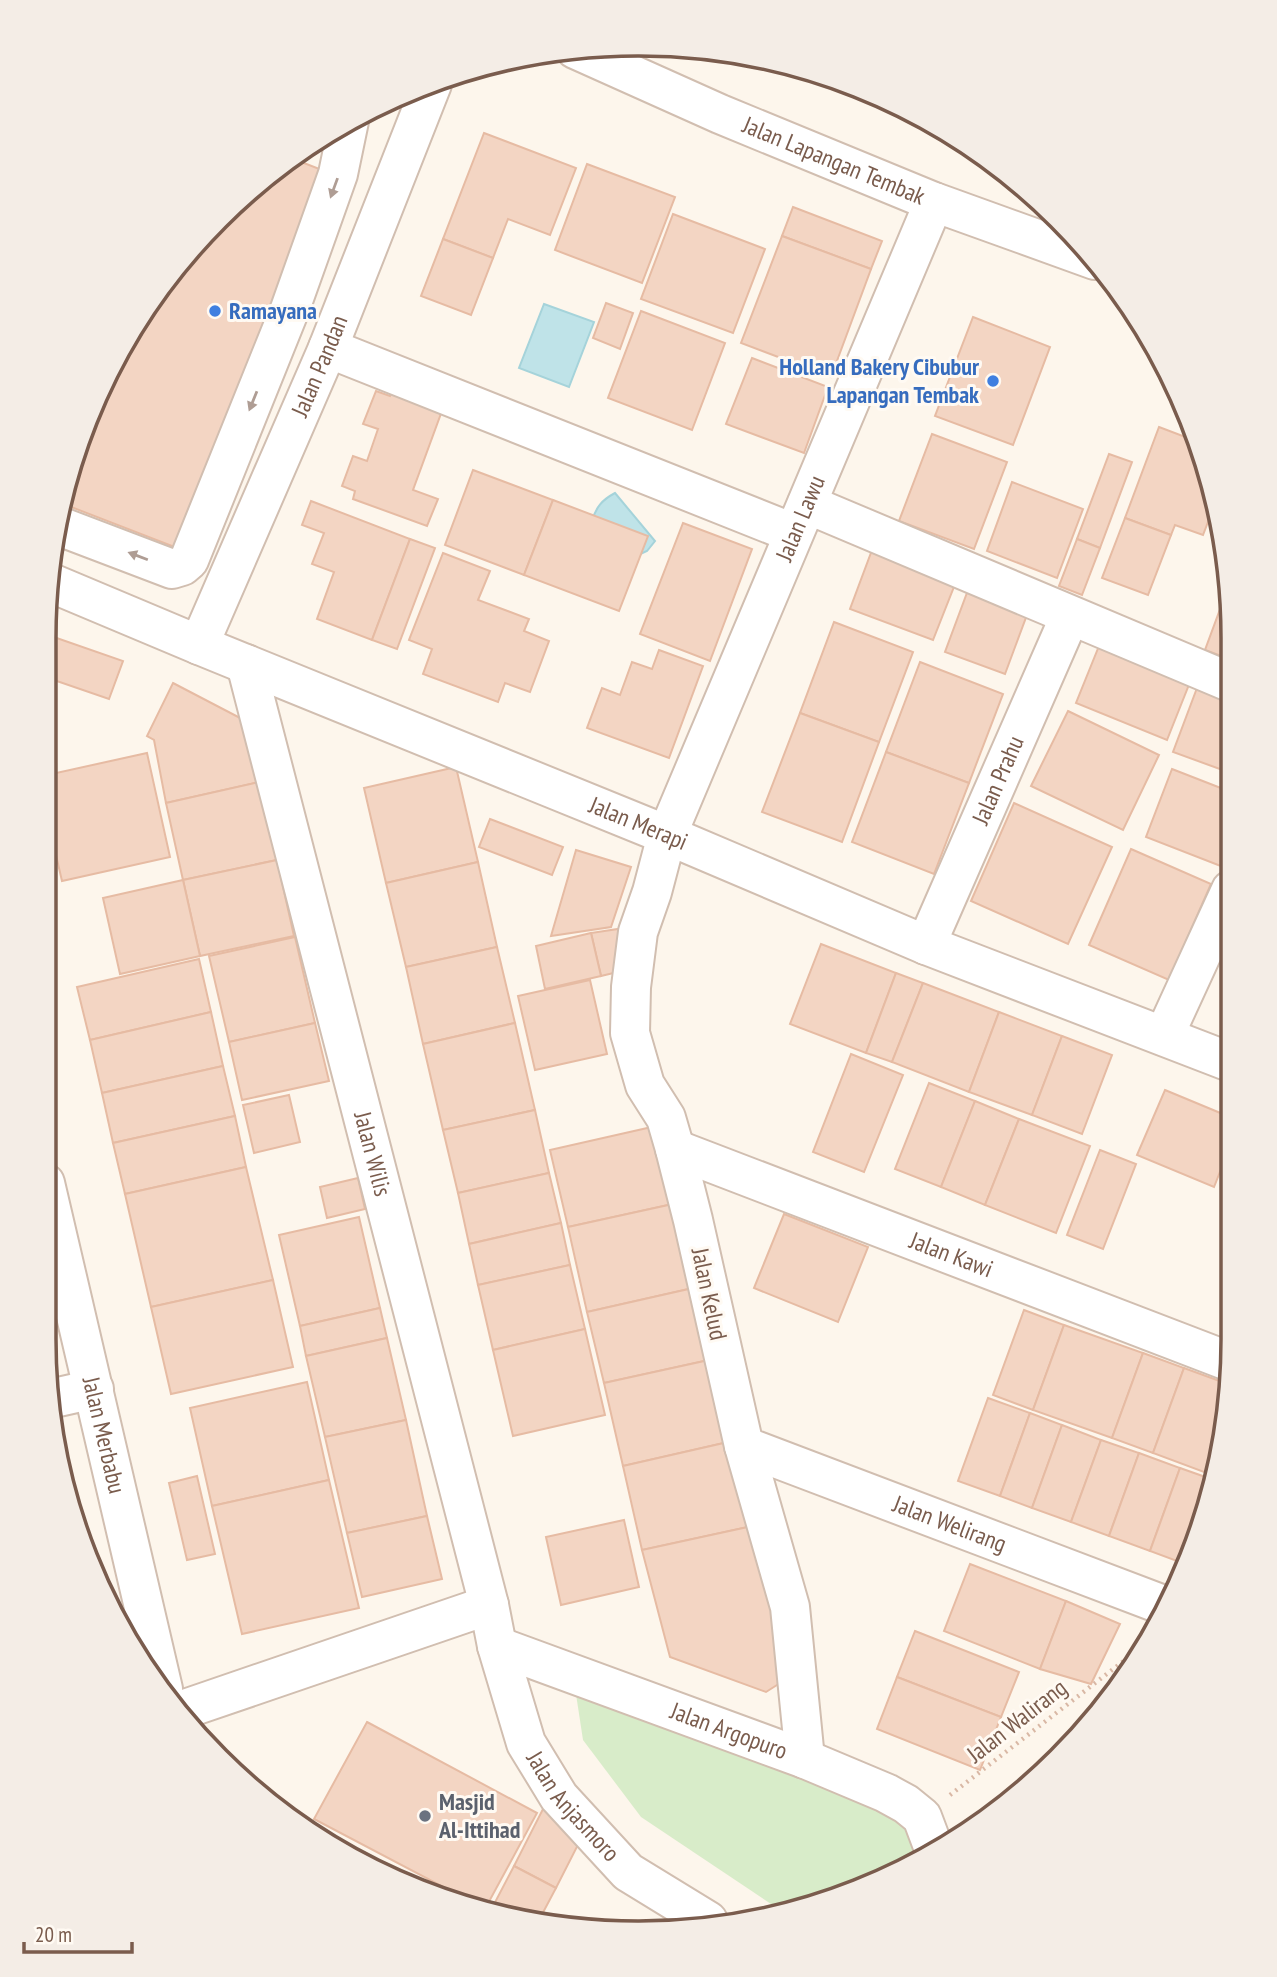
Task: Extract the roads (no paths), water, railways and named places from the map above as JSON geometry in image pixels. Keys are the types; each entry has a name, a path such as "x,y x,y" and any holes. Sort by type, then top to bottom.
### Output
{"street":[{"name":"Jalan Lapangan Tembak","path":"594,58 720,114 934,202 1075,253"},
{"name":"Jalan Pandan","path":"199,645 328,348 427,96"},
{"path":"66,528 172,569 183,566 189,560 290,309 338,174 346,135"},
{"name":"Jalan Lawu","path":"667,835 934,202"},
{"path":"328,348 1070,616 1221,678"},
{"name":"Jalan Merapi","path":"58,586 667,835 926,945 1221,1059"},
{"name":"Jalan Prahu","path":"926,945 1070,616"},
{"name":"Jalan Wilis","path":"246,664 489,1605 497,1646"},
{"name":"Jalan Kelud","path":"667,835 638,932 631,987 631,1033 645,1085 666,1118 675,1149 744,1446 790,1607 805,1759"},
{"path":"1164,1037 1221,912"},
{"name":"Jalan Kawi","path":"675,1149 1220,1358"},
{"name":"Jalan Merbabu","path":"56,1229 158,1668"},
{"path":"59,1397 94,1389"},
{"name":"Jalan Welirang","path":"744,1446 1157,1603"},
{"path":"188,1708 489,1605"},
{"name":"Jalan Argopuro","path":"497,1646 805,1759 886,1793 906,1804 928,1833"},
{"name":"Jalan Anjasmoro","path":"497,1646 526,1743 559,1797 628,1872 702,1917"}],"water":[{"path":"544,304 594,322 569,387 519,368"},
{"path":"615,493 655,541 647,551 634,557 592,521 600,504"}],"place":[{"name":"Ramayana","path":"215,311"},
{"name":"Holland Bakery Cibubur Lapangan Tembak","path":"993,381"},
{"name":"Masjid Al-Ittihad","path":"425,1816"}]}
